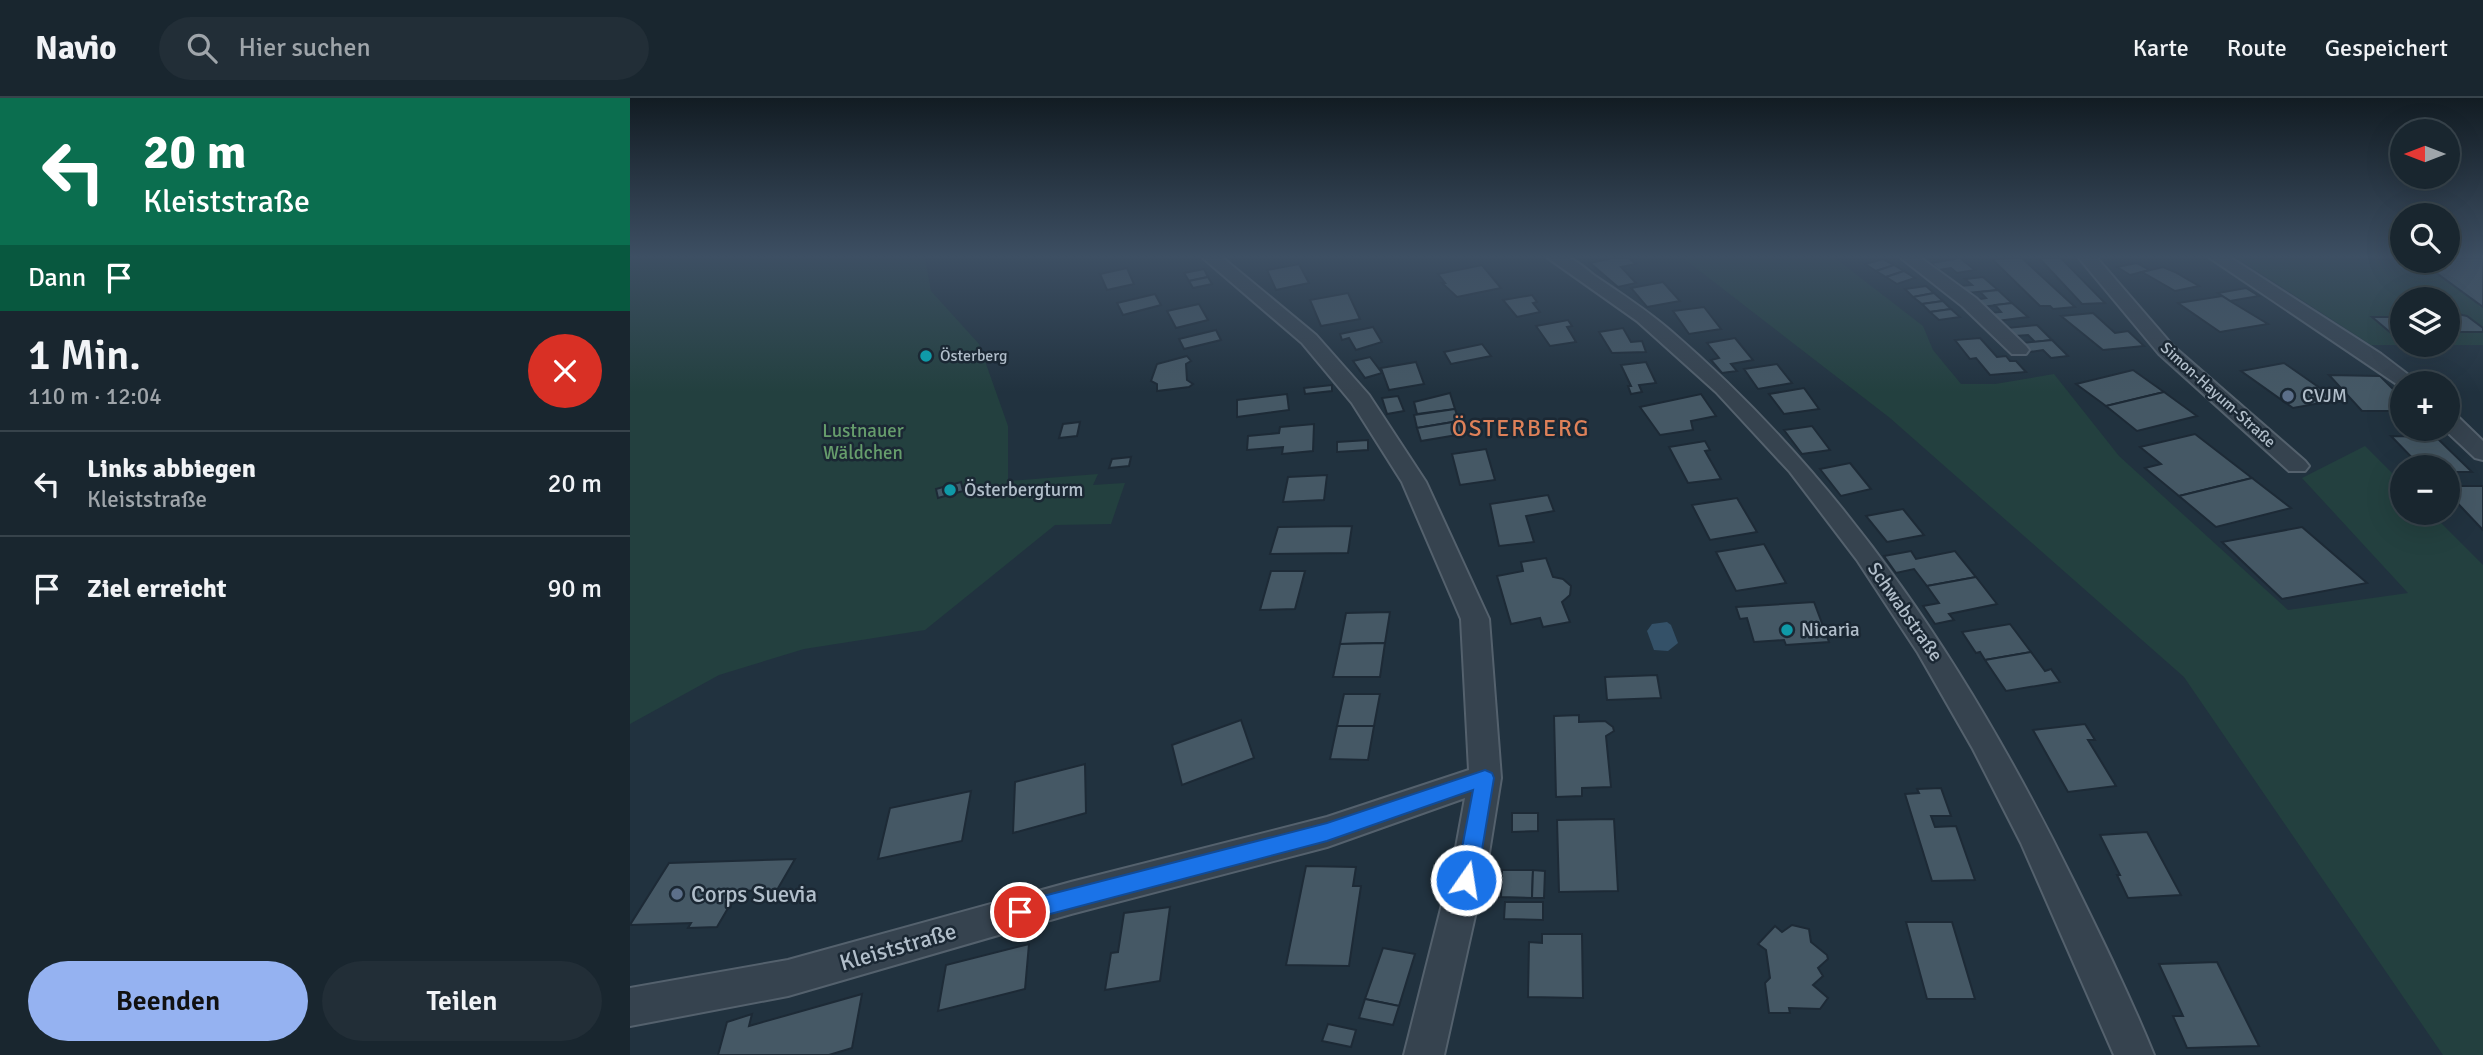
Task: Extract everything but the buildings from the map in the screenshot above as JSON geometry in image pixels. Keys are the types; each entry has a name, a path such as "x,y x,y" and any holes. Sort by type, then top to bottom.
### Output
{"street":[{"path":"1265,303 1317,347 1360,400 1414,482 1475,619 1485,778 1472,853 1424,1055"},
{"name":"Schwabstraße","path":"1620,303 1669,338 1783,448 1835,511 1944,669 2025,815 2134,1055"},
{"path":"1970,303 2019,350"},
{"name":"Simon-Hayum-Straße","path":"2126,303 2166,350 2297,466"},
{"path":"2287,303 2390,371"},
{"path":"2460,431 2483,453"},
{"name":"Kleiststraße","path":"630,1006 788,978 1071,898 1327,832 1485,778"}],"green space":[{"name":"Lustnauer Wäldchen","path":"630,303 942,303 979,344 1008,426 1008,481 1098,474 1093,485 1125,483 1111,524 1055,525 925,630 804,649 719,675 630,724"},
{"path":"1741,303 1893,303 1923,326 1933,350 1961,384 1995,384 2054,374 2119,456 2288,610 2408,593 2302,478 2365,446 2390,471 2390,525 2443,525 2483,565 2483,1055 2443,1055 2184,677 1890,418"},
{"path":"2306,303 2390,303 2390,345 2371,345"},
{"path":"2460,303 2483,303 2483,345 2460,345"}],"water":[{"path":"1667,622 1671,625 1678,643 1668,651 1654,650 1647,631 1652,624"}],"place":[{"name":"Österberg","path":"926,356"},
{"name":"CVJM","path":"2288,396"},
{"name":"Österbergturm","path":"950,490"},
{"name":"Nicaria","path":"1787,630"},
{"name":"Corps Suevia","path":"677,894"}],"district":[{"name":"ÖSTERBERG","path":"1521,428"}],"route":[{"path":"1020,912 1327,832 1485,778 1466,880"}]}
